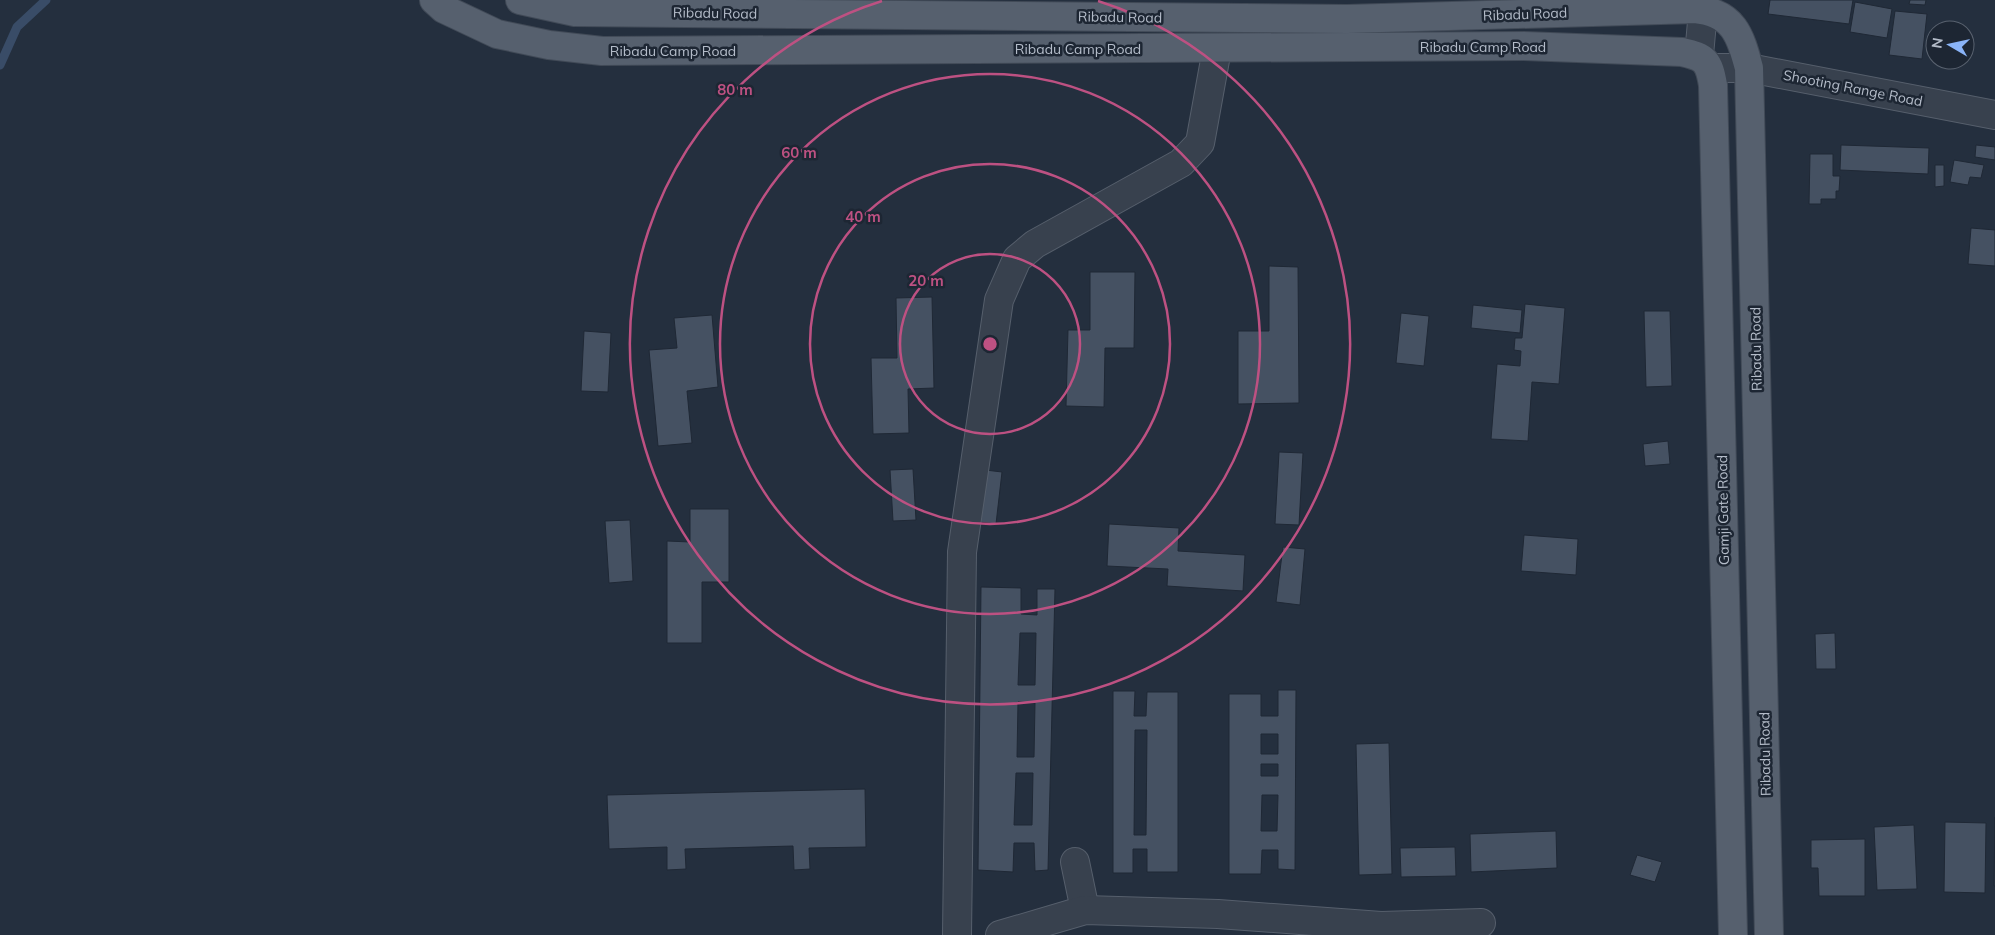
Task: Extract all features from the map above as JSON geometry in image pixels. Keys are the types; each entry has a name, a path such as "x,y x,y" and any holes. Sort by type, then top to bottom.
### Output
{"main road":[{"name":"Ribadu Camp Road","path":"434,0 444,9 497,34 549,45 602,51 1524,46 1682,52 1707,69"},
{"name":"Ribadu Road","path":"520,0 575,12 1348,19 1703,5 1722,16 1734,27 1742,41 1749,68 1769,935"},
{"name":"Gamji Gate Road","path":"1707,69 1733,935"}],"street":[{"path":"1703,5 1707,69"},
{"path":"957,935 962,552 999,300 1017,259 1035,244 1181,163 1200,144 1217,49"},
{"name":"Shooting Range Road","path":"1707,69 1749,68 1995,115"},
{"path":"1074,862 1085,910"},
{"path":"1000,935 1085,910 1218,914 1380,926 1481,923"}],"building":[{"path":"1770,0 1853,0 1849,24 1768,14"},
{"path":"1910,0 1926,0 1925,5 1909,4"},
{"path":"1855,2 1892,9 1887,38 1850,32"},
{"path":"1895,11 1927,14 1922,59 1889,55"},
{"path":"1841,145 1929,148 1928,174 1840,170"},
{"path":"1976,145 1995,147 1995,160 1975,157"},
{"path":"1810,154 1833,154 1833,176 1840,176 1839,191 1836,191 1836,199 1821,199 1821,204 1809,204"},
{"path":"1954,160 1984,165 1981,178 1970,177 1968,185 1950,182"},
{"path":"1935,165 1944,165 1944,186 1935,187"},
{"path":"1971,228 1995,230 1995,266 1968,264"},
{"path":"1269,266 1298,267 1299,403 1238,404 1238,331 1269,331"},
{"path":"1090,272 1135,272 1134,348 1105,348 1104,407 1066,406 1068,330 1090,330"},
{"path":"932,297 934,388 908,389 909,433 873,434 871,358 897,358 896,298"},
{"path":"1525,304 1565,308 1559,384 1532,382 1528,441 1491,439 1497,364 1520,366 1521,351 1514,350 1515,338 1522,338"},
{"path":"1473,305 1522,310 1520,333 1471,328"},
{"path":"1644,311 1670,311 1672,386 1646,387"},
{"path":"1401,313 1429,316 1424,366 1396,363"},
{"path":"712,315 718,387 687,391 692,443 658,446 649,350 677,348 674,318"},
{"path":"584,331 611,333 608,392 581,391"},
{"path":"1668,441 1670,464 1645,466 1643,444"},
{"path":"1279,452 1303,453 1299,525 1275,524"},
{"path":"913,469 916,520 893,521 890,470"},
{"path":"977,469 1002,472 996,524 970,521"},
{"path":"690,509 729,509 729,582 702,582 702,643 667,643 667,541 690,542"},
{"path":"630,520 633,581 609,583 605,521"},
{"path":"1109,524 1179,528 1178,551 1245,555 1243,591 1167,586 1168,569 1107,566"},
{"path":"1524,535 1578,539 1576,575 1521,571"},
{"path":"1283,547 1305,549 1300,605 1276,602"},
{"path":"981,587 1021,588 1021,614 1037,615 1037,589 1055,589 1048,870 1035,871 1034,843 1014,843 1013,872 978,870","holes":["1020,633 1036,633 1035,685 1018,685","1018,702 1035,703 1034,757 1017,757","1016,773 1033,773 1032,825 1014,825"]},
{"path":"1835,633 1836,669 1816,669 1815,634"},
{"path":"1278,690 1296,690 1295,870 1278,869 1278,850 1262,850 1261,874 1229,874 1229,694 1261,694 1261,716 1278,716","holes":["1261,734 1278,734 1278,754 1261,754","1261,764 1278,764 1278,776 1261,776","1262,795 1278,795 1277,831 1261,831"]},
{"path":"1113,691 1135,691 1134,716 1146,716 1147,692 1178,692 1178,872 1147,872 1147,849 1133,849 1133,873 1113,873","holes":["1135,730 1147,730 1146,835 1134,835"]},
{"path":"1389,743 1392,874 1359,875 1356,744"},
{"path":"865,789 866,847 809,848 810,869 794,870 793,846 685,849 686,869 667,870 667,847 609,849 607,795"},
{"path":"1995,817 1995,886 1994,886"},
{"path":"1945,822 1986,823 1985,893 1944,892"},
{"path":"1914,825 1917,889 1877,890 1874,827"},
{"path":"1556,831 1557,868 1471,872 1470,834"},
{"path":"1865,839 1865,896 1819,896 1818,868 1811,868 1811,840"},
{"path":"1455,847 1456,876 1401,877 1400,848"},
{"path":"1637,855 1662,862 1655,882 1630,875"}],"waterway":[{"path":"0,65 17,27 46,0"}]}
